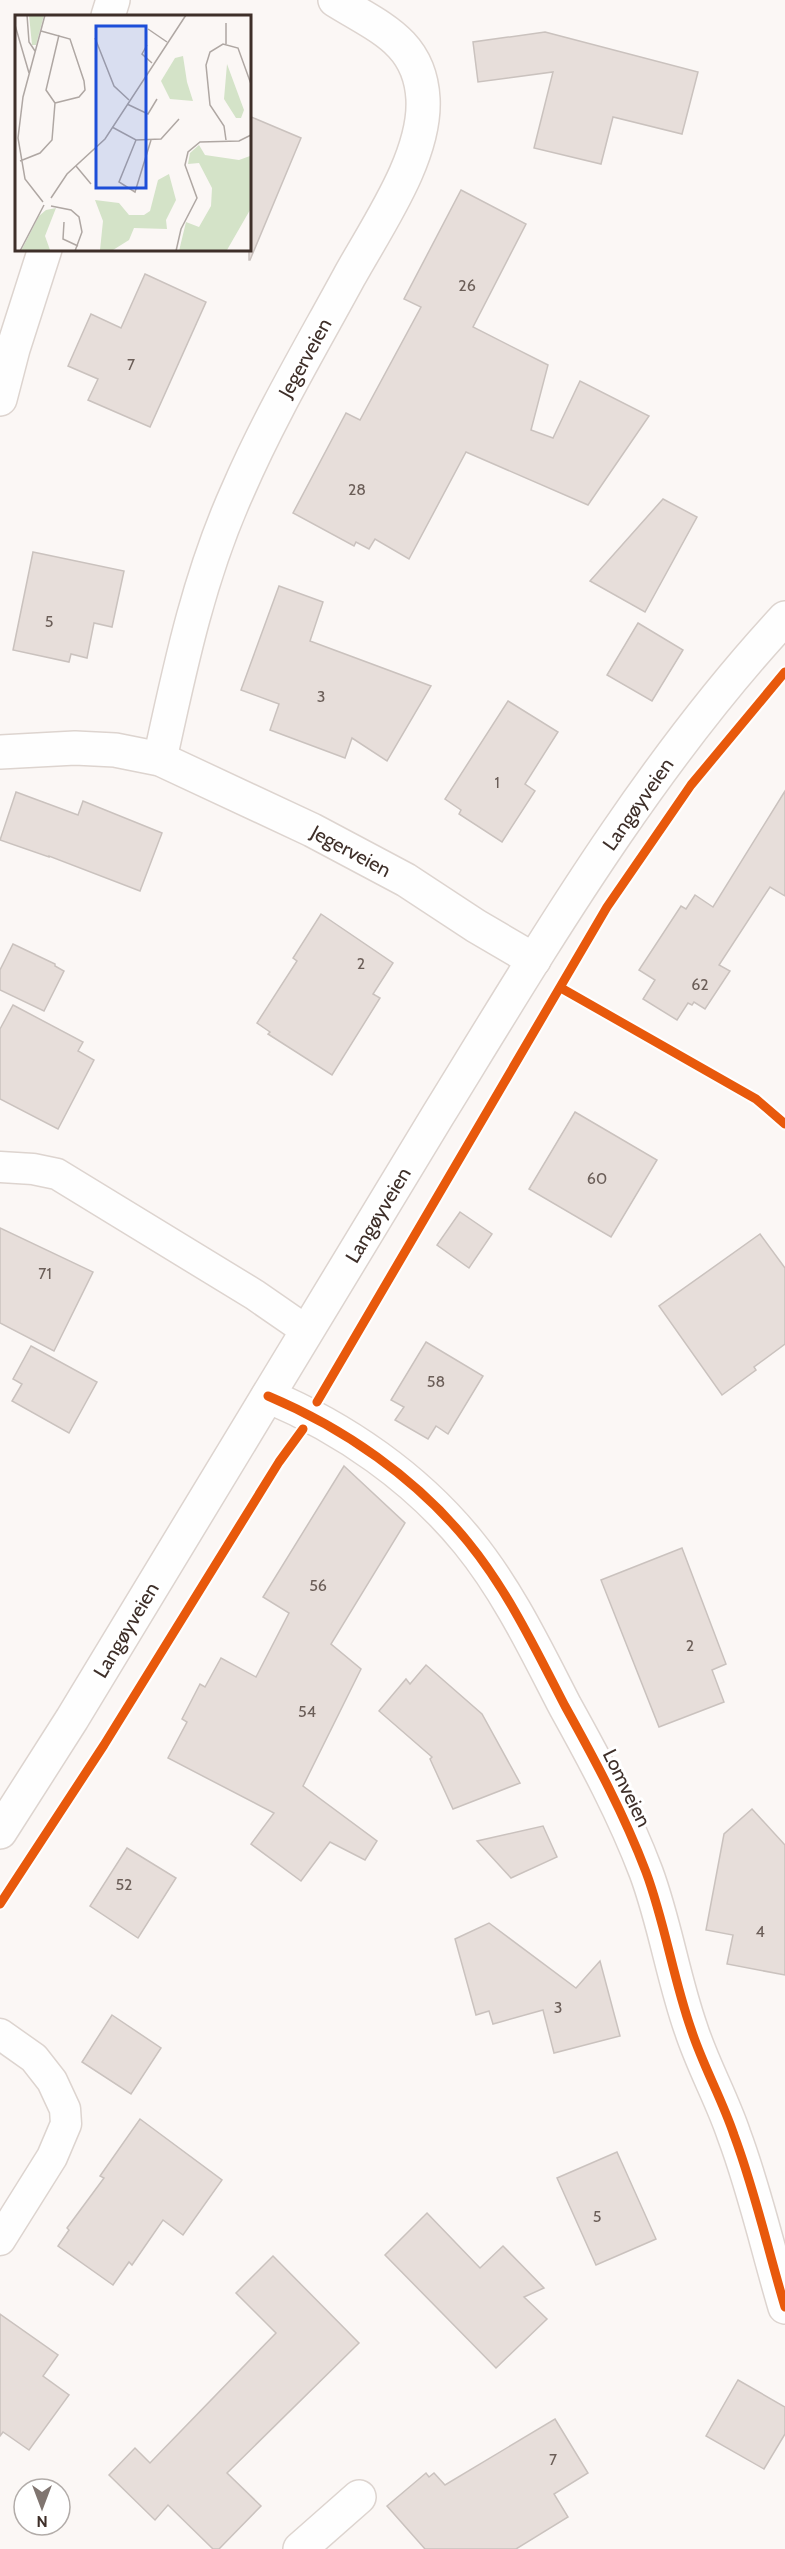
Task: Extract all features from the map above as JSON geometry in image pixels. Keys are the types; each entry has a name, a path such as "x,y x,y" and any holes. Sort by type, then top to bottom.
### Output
{"street":[{"path":"108,15 112,0"},
{"name":"Jegerveien","path":"160,759 186,638 212,551 238,489 274,414 406,172 422,122 421,87 411,54 398,40 335,0"},
{"path":"0,399 13,349 45,250"},
{"name":"Langøyveien","path":"0,1832 72,1719 534,960 649,784 715,698 785,618"},
{"name":"Jegerveien","path":"0,752 75,748 115,750 160,759 312,830 406,880 476,926 534,960"},
{"name":"Lomveien","path":"268,1396 311,1414 376,1456 429,1500 468,1542 492,1575 516,1615 616,1801 647,1874 691,2031 740,2152 785,2307"},
{"path":"300,2549 360,2497"}],"lane":[{"path":"0,1167 33,1169 57,1174 255,1295 307,1331"},
{"path":"0,2034 34,2058 52,2081 65,2109 66,2124 52,2157 0,2240"}],"building":[{"path":"545,32 698,72 682,134 613,117 601,164 534,148 553,72 478,82 473,42"},
{"path":"250,116 301,138 249,260 250,250"},
{"path":"461,190 526,224 473,327 548,365 531,430 553,438 580,381 649,416 588,505 466,452 409,559 375,539 369,549 356,542 354,546 293,513 346,413 360,420 421,307 404,299"},
{"path":"145,274 206,302 150,427 88,400 98,379 68,366 91,314 121,328"},
{"path":"663,499 697,517 645,612 590,581"},
{"path":"33,552 124,571 112,627 94,623 87,658 71,654 69,662 13,650"},
{"path":"279,586 323,602 310,641 431,686 387,761 352,738 345,758 270,730 279,704 241,690"},
{"path":"638,623 683,650 652,701 607,675"},
{"path":"508,701 558,732 525,784 535,791 502,842 459,814 461,810 445,799"},
{"path":"785,791 785,896 770,887 719,965 730,971 705,1009 694,1002 692,1005 688,1003 677,1020 643,999 655,980 639,970 681,906 686,909 695,895 713,907"},
{"path":"16,792 78,815 83,801 162,833 140,891 0,840"},
{"path":"321,914 393,963 373,994 380,998 332,1075 268,1034 270,1032 257,1023 297,961 293,958"},
{"path":"13,944 55,964 64,971 44,1011 0,990 0,970"},
{"path":"13,1005 83,1042 78,1051 94,1060 58,1129 0,1099 0,1029"},
{"path":"575,1112 657,1160 611,1237 529,1189"},
{"path":"460,1212 492,1234 469,1268 437,1245"},
{"path":"0,1228 93,1272 54,1351 0,1323"},
{"path":"760,1234 785,1268 785,1344 754,1367 756,1370 722,1395 659,1306"},
{"path":"426,1342 483,1376 448,1434 436,1426 428,1439 395,1420 404,1407 391,1400"},
{"path":"31,1346 97,1382 69,1433 12,1401 22,1384 13,1379"},
{"path":"344,1466 405,1523 331,1644 361,1669 303,1786 377,1841 365,1860 330,1842 301,1881 251,1844 274,1813 168,1758 187,1722 182,1719 200,1684 205,1687 221,1658 256,1677 289,1613 263,1597"},
{"path":"682,1548 726,1664 712,1670 724,1702 659,1727 601,1580"},
{"path":"426,1665 482,1714 520,1783 453,1809 430,1759 432,1757 379,1711 406,1679 410,1684"},
{"path":"752,1809 785,1845 785,1975 727,1964 733,1935 706,1930 724,1834"},
{"path":"543,1826 557,1857 511,1878 477,1841"},
{"path":"127,1848 176,1878 138,1938 90,1906"},
{"path":"489,1923 576,1988 600,1961 620,2036 554,2053 543,2010 493,2024 489,2011 476,2015 455,1939"},
{"path":"112,2015 161,2048 131,2094 82,2062"},
{"path":"140,2119 222,2180 183,2235 163,2220 132,2265 129,2262 113,2285 58,2246 69,2230 67,2228 104,2178 100,2176"},
{"path":"617,2152 656,2239 596,2265 557,2178"},
{"path":"427,2213 480,2268 503,2246 544,2288 524,2297 547,2319 496,2368 385,2255"},
{"path":"273,2256 359,2343 227,2473 261,2506 219,2549 213,2549 168,2505 155,2520 109,2475 135,2448 150,2463 276,2333 236,2293"},
{"path":"0,2314 58,2355 43,2376 69,2395 29,2450 3,2432 0,2436"},
{"path":"738,2380 785,2407 785,2434 764,2469 706,2436"},
{"path":"555,2419 588,2473 554,2494 568,2517 516,2549 425,2549 387,2506 426,2473 429,2477 434,2473 445,2485"}],"cycle path":[{"path":"317,1402 607,907 691,785 785,672"},
{"path":"561,988 756,1099 785,1124"},
{"path":"268,1396 351,1439 402,1476 448,1519 468,1542 496,1580 521,1621 608,1787 646,1872 696,2043 742,2156 785,2307"},
{"path":"0,1904 104,1745 279,1462 303,1429"}]}
